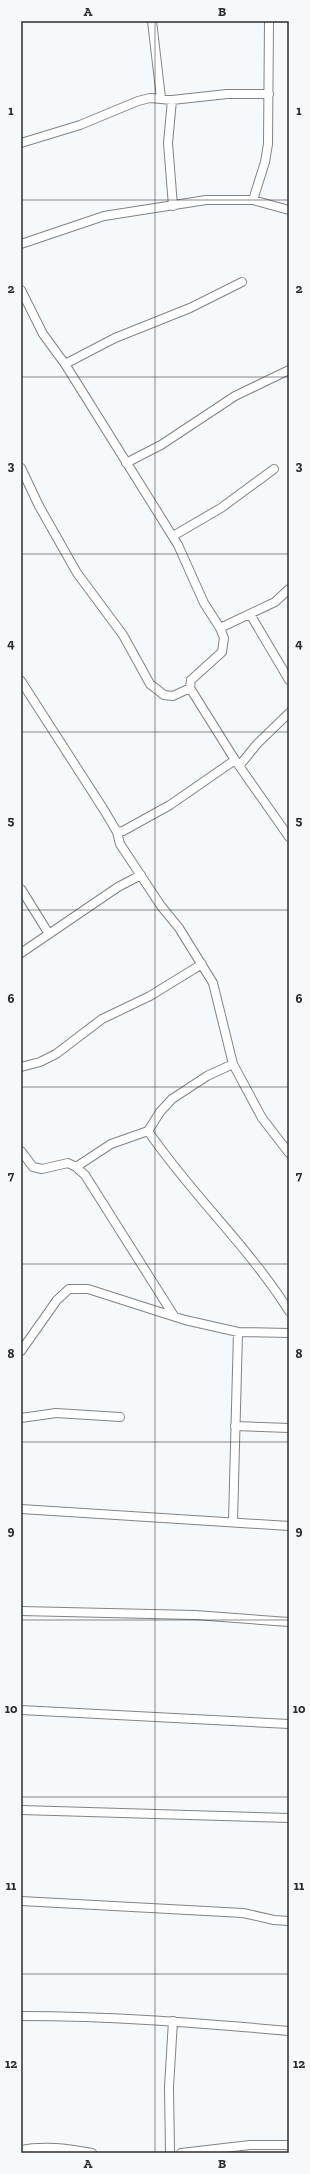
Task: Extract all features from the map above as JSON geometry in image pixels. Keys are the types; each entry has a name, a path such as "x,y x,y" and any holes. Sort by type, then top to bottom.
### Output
{"street":[{"path":"152,21 161,98"},
{"path":"253,200 265,162 268,144 269,21"},
{"path":"21,143 80,126 138,101 161,98 172,100 227,94 269,94"},
{"path":"172,100 168,143 173,206"},
{"path":"21,244 104,216 206,200 253,200 289,210"},
{"path":"65,364 115,338 190,308 242,282"},
{"path":"21,290 43,334 65,364 173,536 204,603 220,628 224,638 222,652 190,680 190,688 237,763 289,837"},
{"path":"126,463 161,445 214,408 235,396 289,370"},
{"path":"21,468 39,506 77,573 123,635 150,684 164,695 173,696 190,688"},
{"path":"173,536 221,508 274,469"},
{"path":"220,628 275,602 289,589"},
{"path":"250,614 289,680"},
{"path":"21,680 117,832 120,844 161,906 179,928 213,983 233,1064 262,1118 289,1153"},
{"path":"117,832 123,831 170,805 237,763 289,713"},
{"path":"21,953 118,887 141,875"},
{"path":"21,889 49,934"},
{"path":"21,1067 40,1062 56,1054 102,1019 144,999 202,964"},
{"path":"76,1167 111,1144 148,1131 160,1112 172,1099 207,1076 233,1064"},
{"path":"148,1131 168,1160 256,1263 289,1311"},
{"path":"21,1151 33,1167 38,1169 62,1163 68,1163 76,1167 91,1184 174,1316"},
{"path":"21,1350 63,1293 74,1287 100,1292 174,1316 238,1332 289,1332"},
{"path":"233,1521 238,1332"},
{"path":"21,1418 56,1413 120,1417"},
{"path":"236,1426 289,1428"},
{"path":"21,1509 233,1521 289,1526"},
{"path":"21,1611 195,1615 289,1622"},
{"path":"21,1710 289,1724"},
{"path":"21,1810 289,1818"},
{"path":"21,1901 243,1912 274,1920 289,1921"},
{"path":"21,2016 81,2016 173,2021 289,2031"},
{"path":"170,2153 169,2087 173,2021"},
{"path":"181,2153 289,2146"},
{"path":"21,2150 35,2148 63,2148 92,2153"}]}
